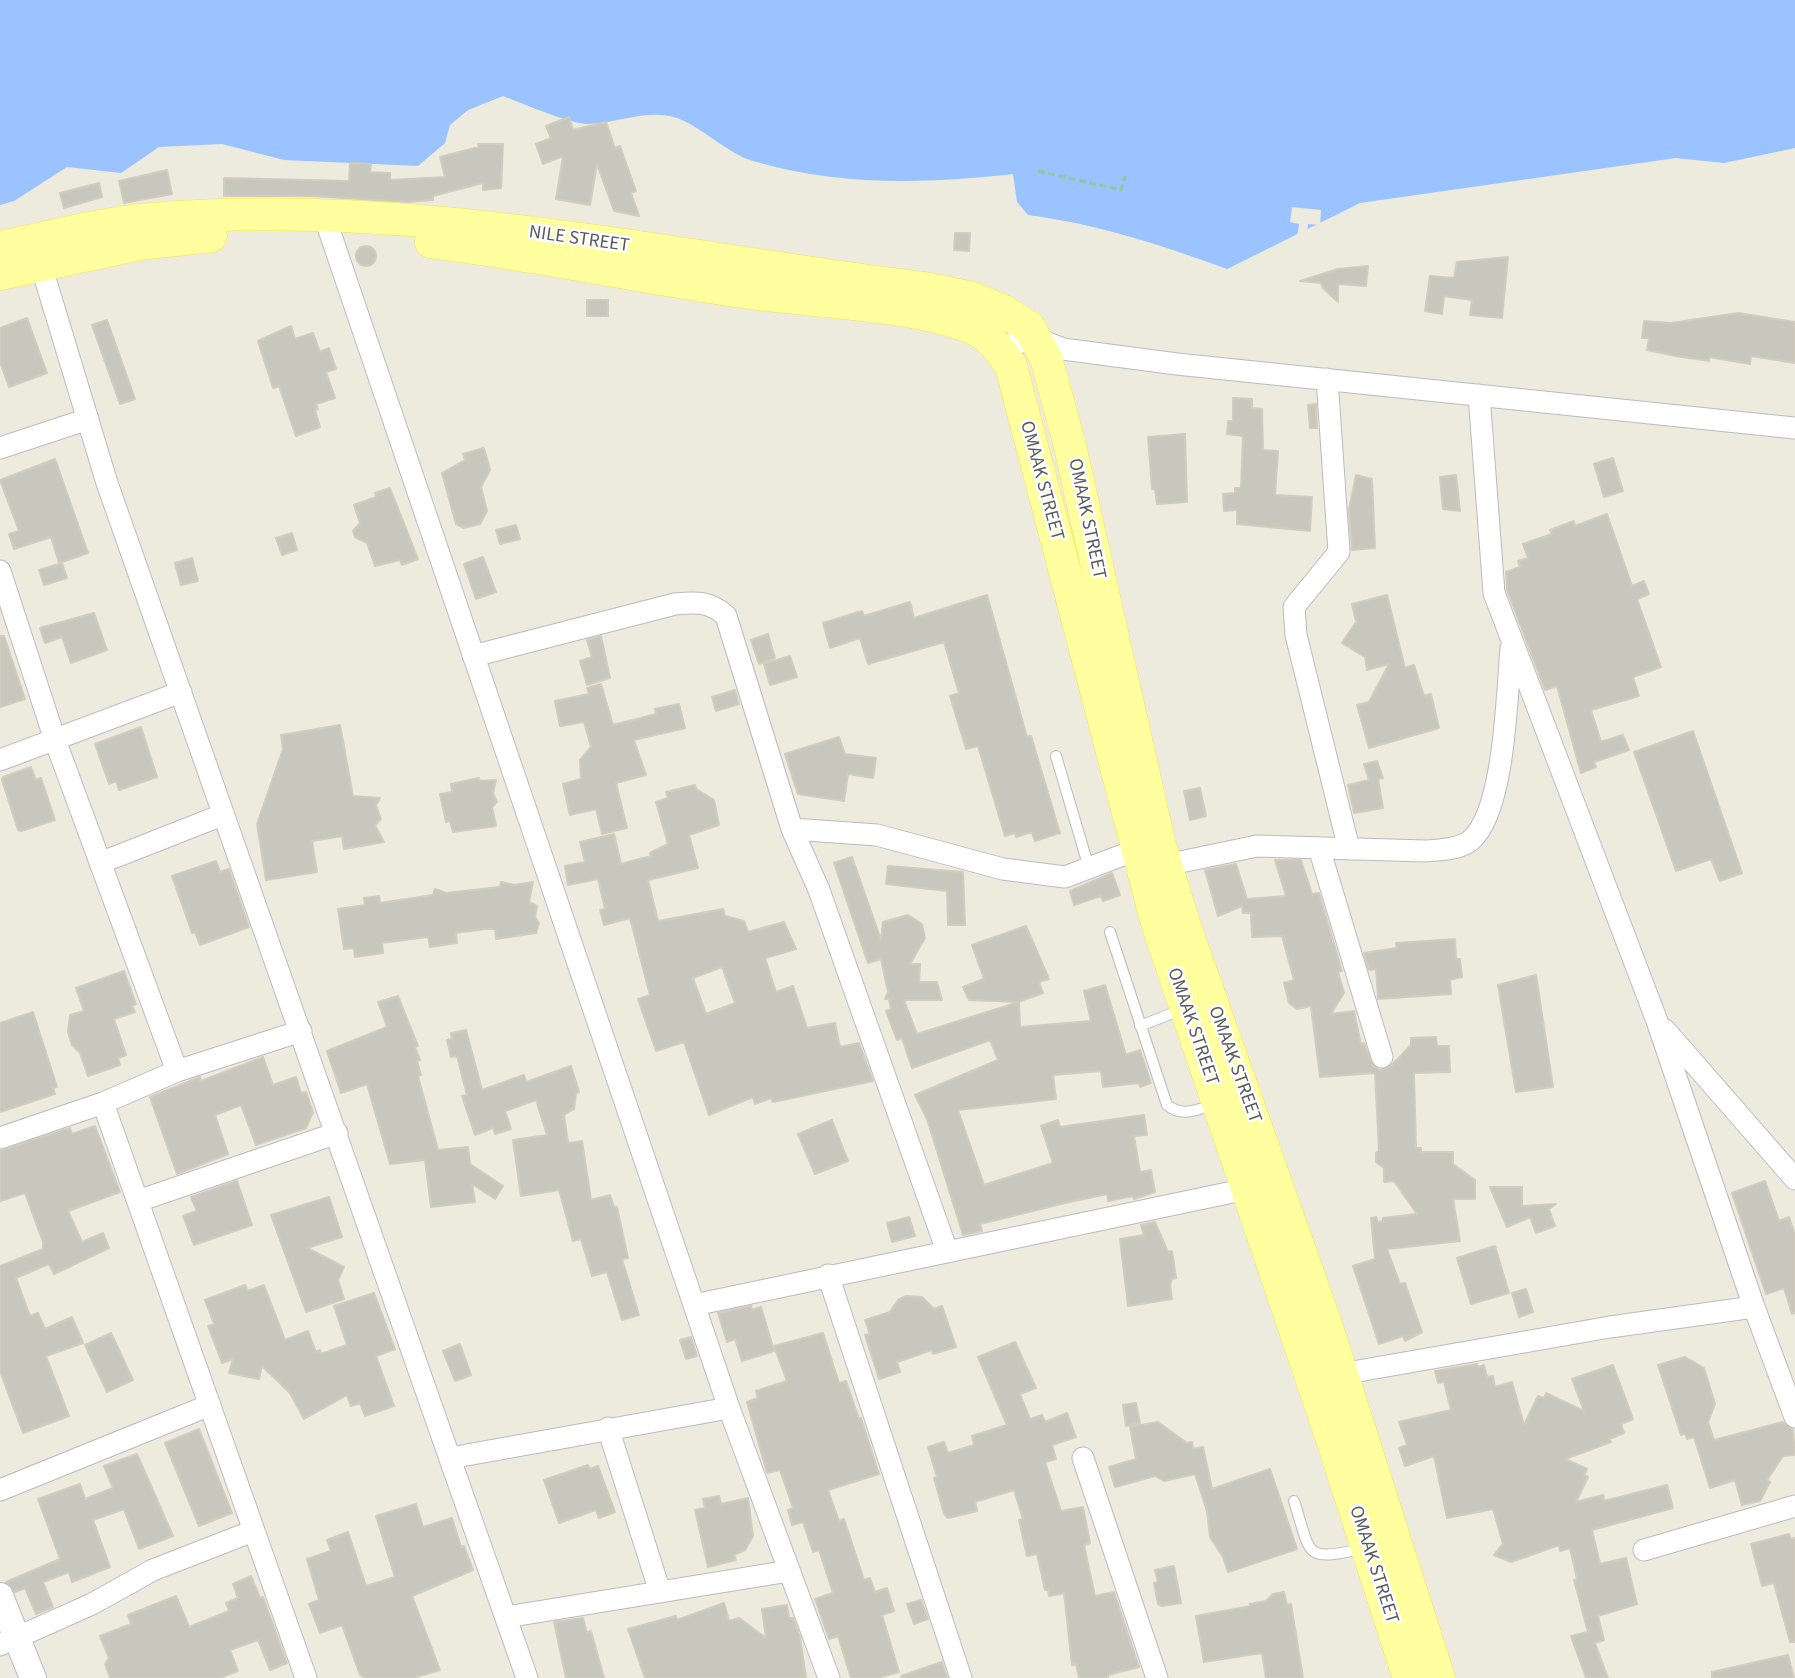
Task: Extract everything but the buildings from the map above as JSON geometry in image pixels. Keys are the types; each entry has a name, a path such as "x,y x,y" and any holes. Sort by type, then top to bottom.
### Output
{"main road":[{"name":"NILE STREET","path":"0,247 138,220 461,224 923,288 973,298 1003,311 1029,327 1038,339 1046,358 1069,442"},
{"name":"NILE STREET","path":"0,274 139,244 327,224 374,235 447,244 690,285 923,315 977,330 1004,356"},
{"name":"OMAAK STREET","path":"1004,356 1136,850 1186,1008 1247,1189 1310,1326 1341,1374 1439,1678"},
{"name":"OMAAK STREET","path":"1069,442 1138,760 1166,865 1310,1326 1367,1548 1402,1669"}],"street":[{"path":"327,224 729,1408 829,1678"},
{"path":"41,265 88,419 222,815 301,1031 527,1678"},
{"path":"1004,356 1038,339 1063,349 1795,428"},
{"path":"1327,379 1339,552 1294,607 1296,635 1349,849"},
{"path":"1479,395 1494,593 1657,1021 1754,1307 1789,1382 1795,1417"},
{"path":"0,448 88,419"},
{"path":"0,571 55,740 177,1071"},
{"path":"473,656 675,604 701,602 716,606 726,616 792,829 818,891 947,1251"},
{"path":"1166,865 1258,846 1425,851 1448,849 1471,841 1485,820 1497,779 1512,642"},
{"path":"0,760 181,692"},
{"path":"100,863 222,815"},
{"path":"792,829 877,835 1003,869 1065,877 1136,850"},
{"path":"1319,848 1382,1057"},
{"path":"1657,1021 1795,1179"},
{"path":"0,1139 103,1102 177,1071 301,1031"},
{"path":"103,1102 306,1678"},
{"path":"138,1201 337,1133"},
{"path":"694,1305 1247,1189"},
{"path":"828,1275 961,1678"},
{"path":"1341,1374 1610,1327 1754,1307"},
{"path":"0,1490 210,1405"},
{"path":"450,1458 729,1408"},
{"path":"608,1428 660,1592"},
{"path":"1083,1458 1157,1678"},
{"path":"1644,1550 1795,1506"},
{"path":"9,1641 92,1604 153,1570 253,1531"},
{"path":"506,1617 789,1571"},
{"path":"0,1596 9,1641 33,1678"}],"lane":[{"path":"1056,756 1089,868"},
{"path":"1110,932 1167,1105 1175,1111 1185,1113 1219,1104"},
{"path":"1140,1026 1186,1008"},
{"path":"1293,1501 1309,1547 1315,1554 1326,1557 1367,1548"}],"path":[{"path":"1038,172 1121,190 1125,176"}],"water":[{"path":"0,0 1795,0 1795,148 1724,163 1676,158 1360,203 1227,269 1129,236 1028,215 1017,202 1013,174 915,181 817,175 753,161 732,151 689,123 669,116 639,116 589,124 559,117 503,96 468,110 450,125 445,143 418,166 284,160 222,144 159,147 121,173 67,167 14,201 0,205"}],"pier":[{"path":"1292,207 1321,210 1320,225 1308,224 1307,234 1297,238 1299,224 1290,222"}]}
